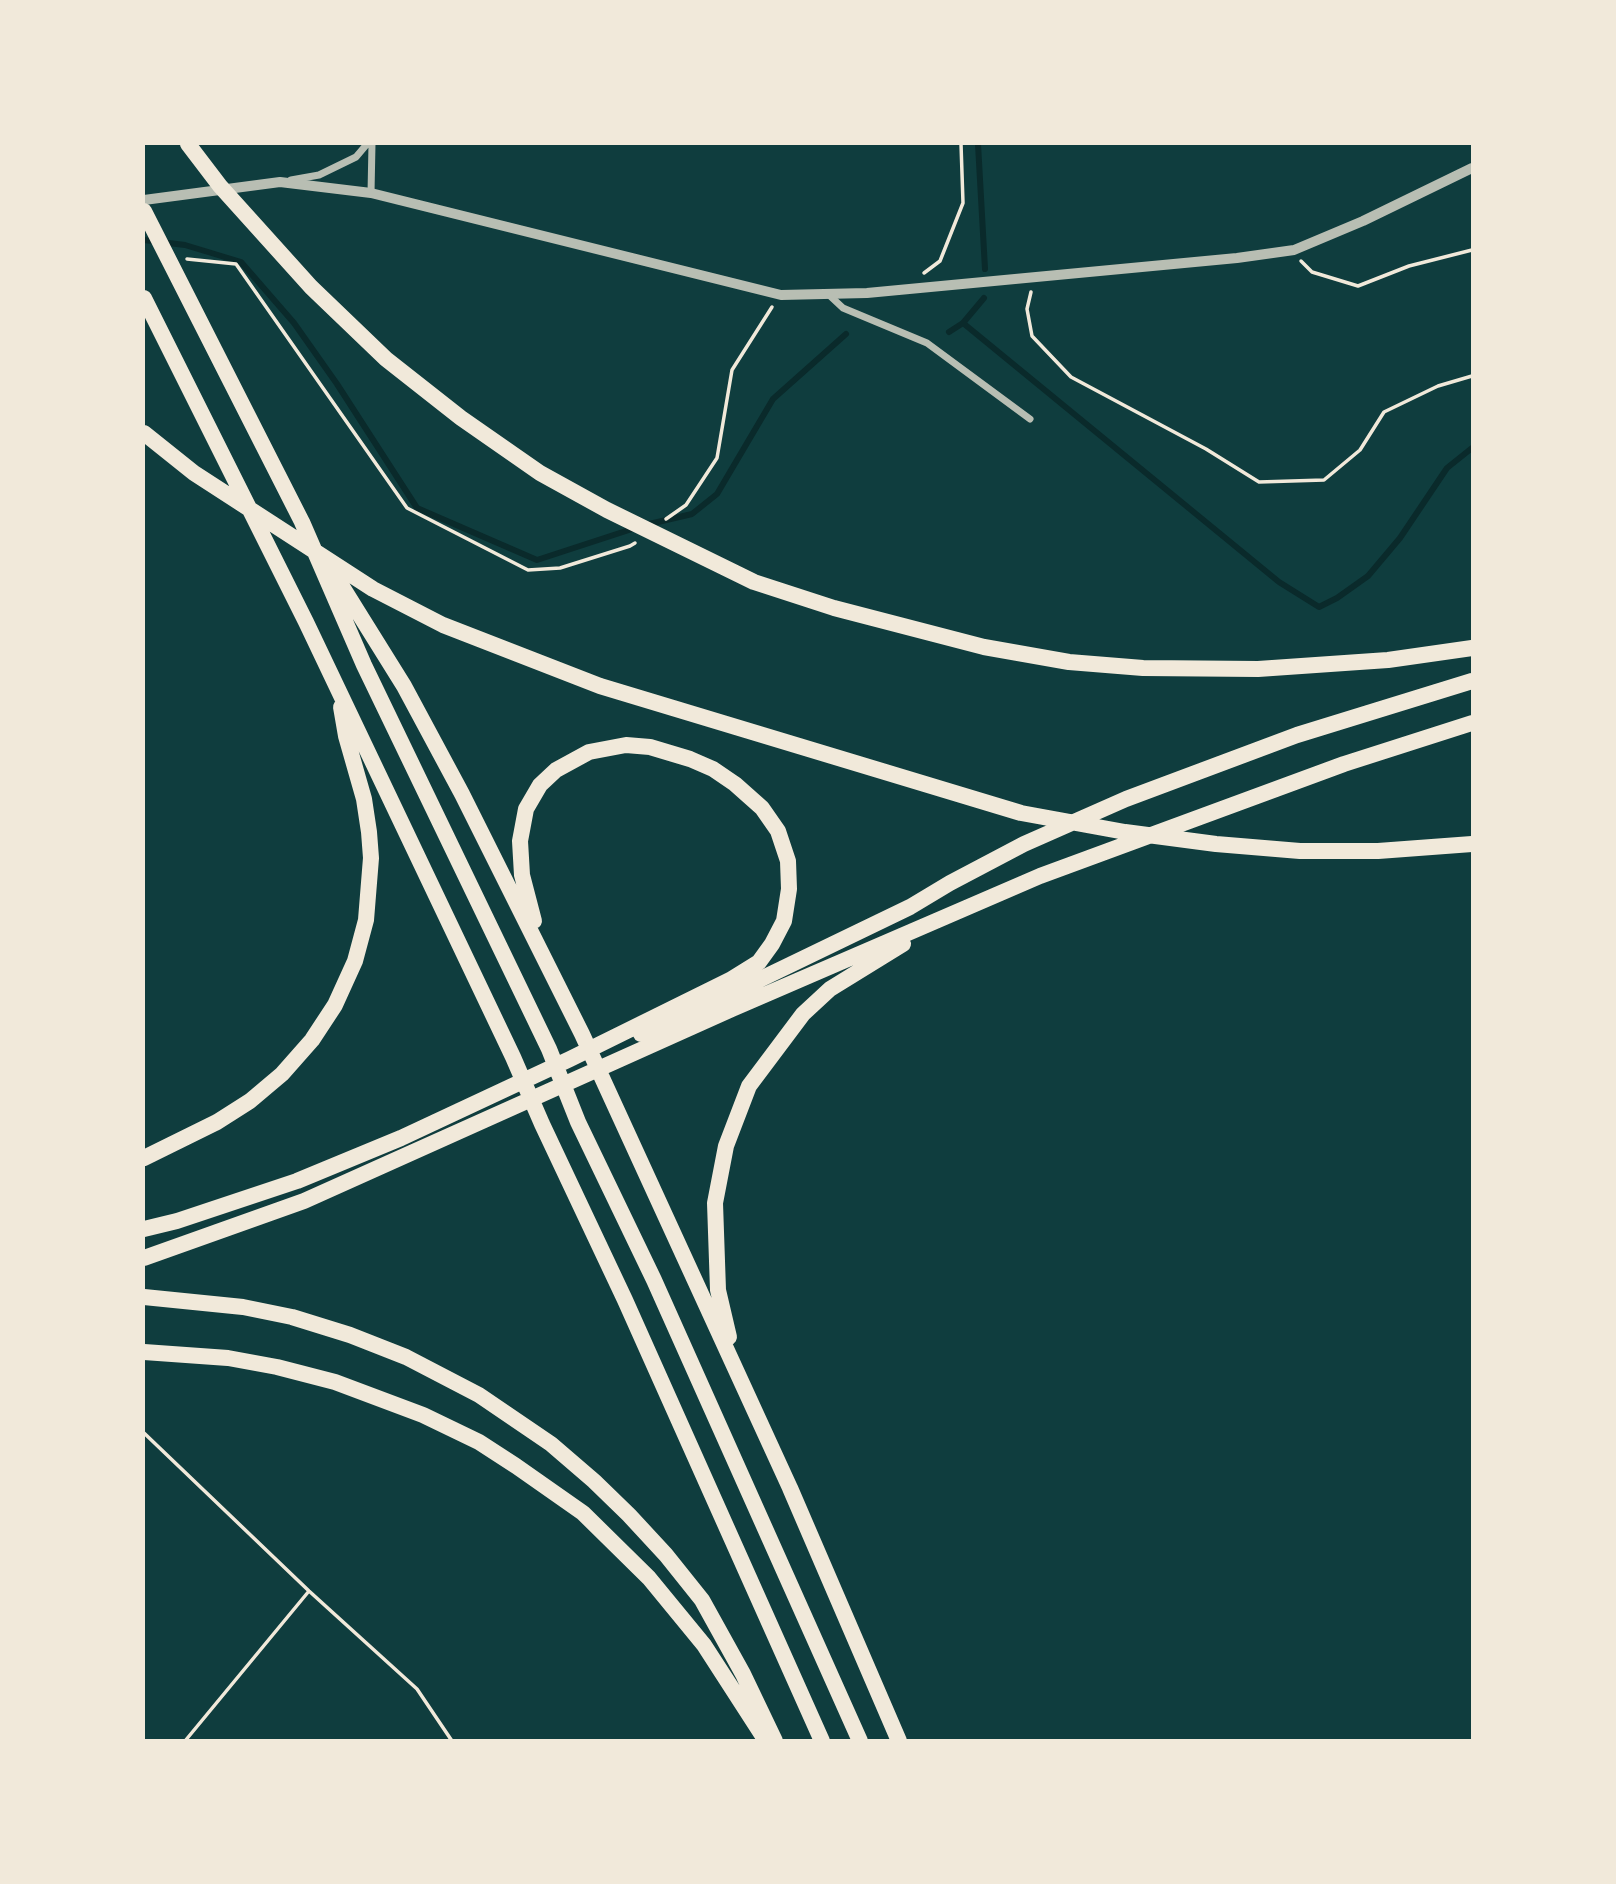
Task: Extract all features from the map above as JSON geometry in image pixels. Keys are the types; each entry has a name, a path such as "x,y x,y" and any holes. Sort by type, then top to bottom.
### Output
{"highway":[{"path":"188,144 220,186 311,287 386,359 461,418 540,473 607,510 754,582 834,608 984,647 1069,662 1143,668 1258,669 1388,660 1472,648"},
{"path":"144,211 302,522 365,665 548,1049 578,1122 654,1280 860,1741"},
{"path":"144,298 306,622 513,1057 541,1124 631,1311 822,1741"},
{"path":"144,433 194,473 373,589 443,625 600,685 1021,813 1125,832 1216,844 1300,851 1378,851 1472,844"},
{"path":"302,522 404,686 462,794 582,1034 736,1367 899,1741"},
{"path":"570,1059 678,1019 910,908 950,883 1024,844 1126,799 1297,735 1472,681"},
{"path":"144,1158 217,1122 250,1101 282,1074 312,1040 335,1005 355,961 366,920 369,832 357,771 346,736 339,691"},
{"path":"144,1258 304,1201 1040,876 1284,786 1472,723"},
{"path":"144,1229 297,1181 401,1138 730,981 758,962 772,944 784,920 789,889 788,861 778,831 762,808 713,769 650,747 626,745 589,752 556,771 540,785 526,809 520,841 522,876 532,916 573,1017"},
{"path":"736,1367 718,1290 715,1203 726,1146 749,1086 803,1014 830,989 956,911"},
{"path":"144,1297 243,1307 292,1317 349,1335 406,1357 479,1395 551,1444 629,1515 702,1600 743,1674 775,1741"},
{"path":"144,1353 228,1358 335,1382 423,1415 516,1466 583,1513 649,1578 704,1645 766,1741"}],"street":[{"path":"144,200 319,175 356,157 367,144"},
{"path":"371,193 372,144"},
{"path":"280,182 371,193 781,295 867,293 1289,251 1363,221 1472,168"},
{"path":"827,294 842,308 927,342 1030,419"}],"path":[{"path":"906,288 940,261 962,203 961,144"},
{"path":"1289,251 1312,272 1358,286 1409,266 1472,250"},
{"path":"1035,276 1027,309 1032,336 1071,377 1206,449 1259,482 1324,480 1360,450 1384,412 1438,386 1472,376"},
{"path":"144,1433 309,1591 417,1689 452,1741"},
{"path":"185,1741 309,1591"}],"waterway":[{"path":"978,144 985,269"},
{"path":"144,240 185,245 241,262 294,323 417,508 537,560 635,528"},
{"path":"963,323 984,298"},
{"path":"949,332 963,323 1279,582 1319,607 1368,576 1400,538 1447,468 1472,448"},
{"path":"645,525 692,514 717,494 773,399 846,334"}]}
